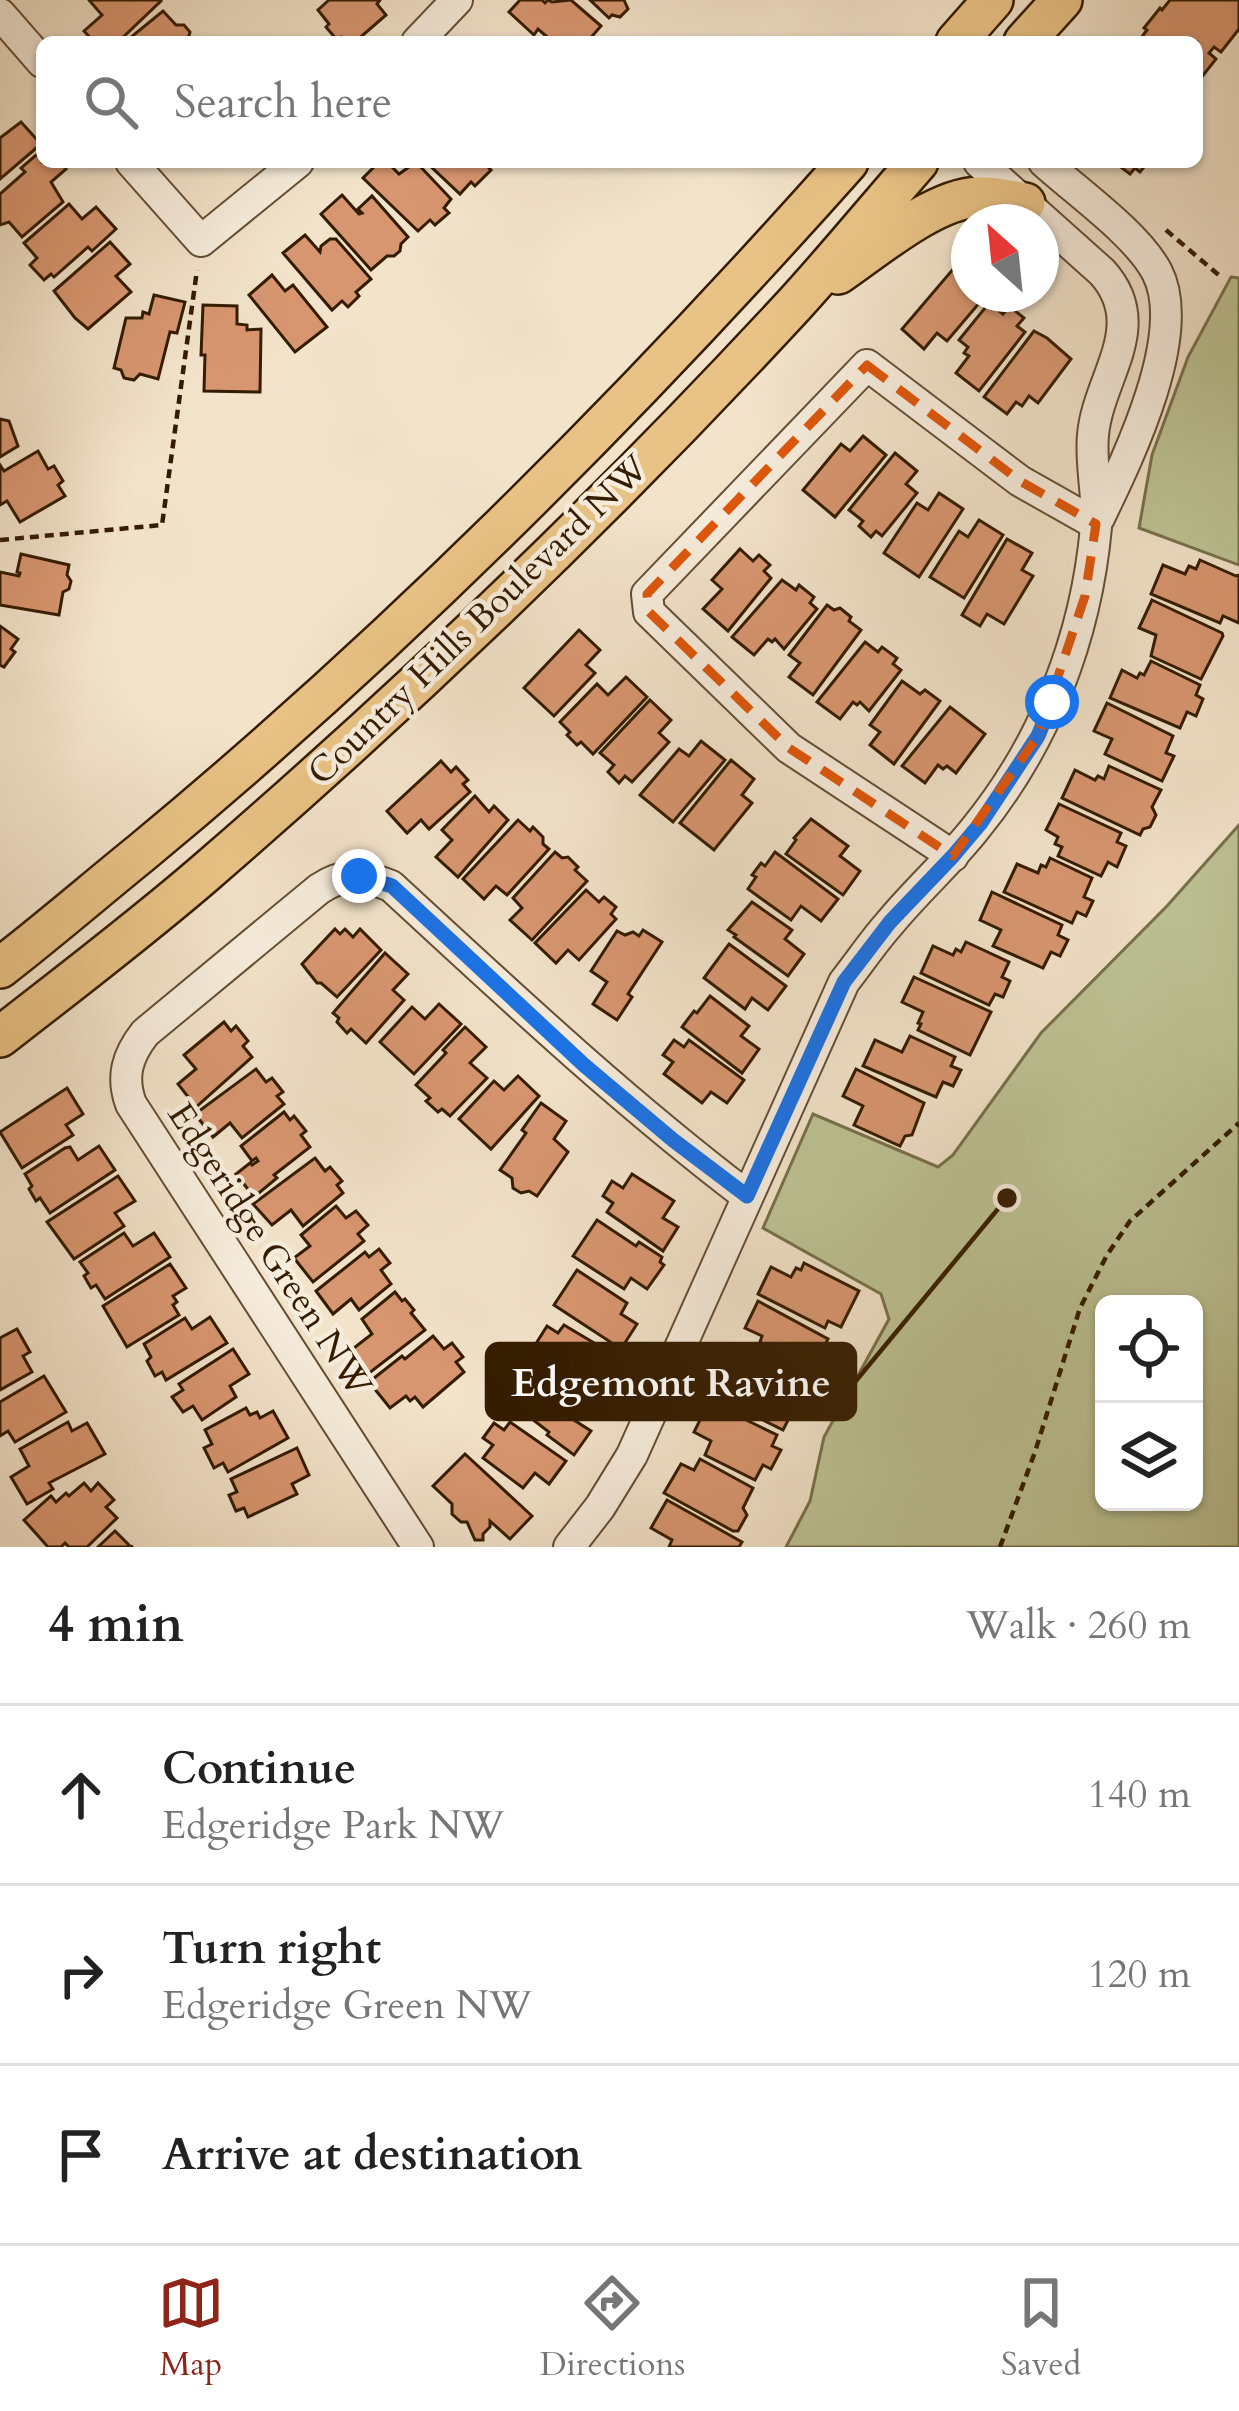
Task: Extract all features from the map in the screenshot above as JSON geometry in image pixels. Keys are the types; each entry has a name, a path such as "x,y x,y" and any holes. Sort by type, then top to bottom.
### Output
{"main road":[{"path":"961,36 993,0"},
{"path":"1029,36 1062,0"},
{"name":"Country Hills Boulevard NW","path":"0,968 184,817 358,664 737,287 843,168"},
{"name":"Country Hills Boulevard NW","path":"0,1037 203,875 361,736 615,490 794,304 913,168"},
{"path":"794,304 955,201 979,196 1025,203"}],"street":[{"path":"423,36 457,0"},
{"path":"0,14 36,55"},
{"path":"136,168 201,241 291,168"},
{"path":"569,1547 632,1455 844,982 890,922 953,856 1013,775 1038,736 1073,647 1096,524 1093,434 1123,332 1122,306 1102,272 986,168"},
{"path":"1051,168 1139,246 1157,272 1166,302 1167,334 1134,445 1096,524"},
{"path":"953,856 789,748 649,612 647,594 867,364 1020,481 1096,524"},
{"name":"Edgeridge Green NW","path":"418,1547 131,1104 125,1074 128,1059 145,1033 331,880 344,875 374,879 392,886 584,1065 747,1196"}],"path":[{"path":"0,540 162,525 201,241"},
{"path":"1000,1547 1080,1309 1107,1255 1142,1209 1239,1123"}],"highlighted area":[{"path":"867,365 1020,481 1096,524 1085,596 1038,736 953,856 789,748 649,612 647,594"}],"green space":[{"path":"1231,277 1239,278 1239,565 1139,528 1152,455 1188,357"},
{"path":"1239,825 1239,1547 786,1547 810,1501 824,1437 889,1319 881,1294 763,1228 813,1114 938,1167 953,1155 1041,1033 1167,906"}],"building":[{"path":"89,0 161,1 124,36 89,36 84,31 102,15"},
{"path":"329,0 380,0 377,4 386,15 362,36 334,36 318,10"},
{"path":"520,0 571,0 601,26 592,36 546,36 538,29 534,35 509,12"},
{"path":"590,0 624,0 628,9 620,17 609,18"},
{"path":"1170,0 1239,0 1239,29 1221,52 1214,47 1209,53 1216,59 1203,75 1203,36 1142,36 1144,28"},
{"path":"163,11 190,32 189,36 132,36"},
{"path":"21,122 36,138 36,148 0,179 0,138"},
{"path":"36,155 36,168 66,169 51,182 63,202 22,237 9,222 0,225 0,194 25,172 21,168"},
{"path":"373,168 393,168 399,174 408,168 422,168 451,199 444,208 449,213 418,231 363,178"},
{"path":"432,168 491,170 475,186 471,182 460,194"},
{"path":"342,195 359,214 358,209 372,196 408,237 400,251 371,270 321,214"},
{"path":"69,204 82,219 96,207 116,229 92,251 88,247 54,277 51,274 44,280 30,265 37,258 24,243"},
{"path":"305,235 320,252 321,246 336,239 371,279 348,307 342,301 332,310 283,253"},
{"path":"110,242 130,264 116,276 131,292 88,329 54,291"},
{"path":"951,272 951,312 972,312 947,341 937,333 924,349 902,329"},
{"path":"272,275 285,291 293,285 327,327 295,352 249,295"},
{"path":"154,295 185,302 177,333 170,332 158,379 140,374 134,380 124,378 114,368 126,318 149,314"},
{"path":"203,305 237,306 237,324 247,325 247,330 261,329 260,392 204,391"},
{"path":"982,312 1016,312 1024,318 1017,326 1025,332 979,391 956,373 969,356 964,353 968,347 959,340"},
{"path":"1034,331 1071,359 1038,403 1029,396 1007,414 984,397"},
{"path":"0,419 9,421 18,446 0,457"},
{"path":"863,436 886,455 835,517 803,490 841,444 850,451"},
{"path":"38,451 48,469 54,466 63,481 58,485 65,496 20,522 7,501 0,505 0,465 4,471"},
{"path":"895,453 917,471 906,484 917,493 882,536 876,531 871,537 859,526 863,521 849,510"},
{"path":"939,493 963,509 919,577 884,553 917,503 928,510"},
{"path":"979,520 1003,535 964,598 930,577 959,531 968,537"},
{"path":"1007,539 1032,553 1022,570 1033,576 1004,624 987,614 980,626 962,615"},
{"path":"740,549 753,561 759,555 770,565 764,571 771,578 728,631 703,609 722,589 712,580"},
{"path":"21,554 69,565 71,581 63,592 59,615 0,605 0,572 19,576"},
{"path":"1200,560 1239,575 1239,623 1223,616 1220,623 1151,594 1163,565 1185,574 1189,566 1196,569"},
{"path":"782,580 814,597 810,603 817,609 784,649 775,639 768,639 754,655 732,637"},
{"path":"1152,600 1222,633 1201,679 1151,656 1156,635 1139,628"},
{"path":"827,605 840,608 861,630 813,695 789,677 800,663 789,655"},
{"path":"0,626 18,639 4,667 0,665"},
{"path":"579,630 600,650 586,665 595,673 554,716 524,688"},
{"path":"865,642 897,658 893,664 901,670 869,711 853,702 840,719 817,702"},
{"path":"1151,661 1200,685 1196,695 1203,699 1196,716 1187,712 1180,728 1110,698 1122,670 1137,678"},
{"path":"626,677 647,697 593,754 581,742 577,745 560,722 597,684 608,695"},
{"path":"902,681 940,701 894,764 870,745 880,732 870,725"},
{"path":"650,700 671,720 659,733 669,742 632,782 625,776 619,783 608,772 614,765 600,753"},
{"path":"1107,703 1173,736 1166,753 1174,756 1162,781 1105,754 1112,739 1094,731"},
{"path":"950,707 985,734 956,773 938,765 925,783 902,766"},
{"path":"701,741 725,760 673,822 640,795 679,749 689,756"},
{"path":"731,760 754,779 742,795 752,803 714,850 680,823"},
{"path":"441,761 451,772 456,767 468,780 463,784 470,792 429,829 421,820 407,833 387,811"},
{"path":"1109,766 1161,790 1152,807 1156,815 1140,835 1062,798 1075,770 1095,780 1098,776 1104,779"},
{"path":"475,796 489,812 494,806 508,820 458,877 436,857 452,840 442,830"},
{"path":"1059,804 1121,833 1117,842 1126,846 1117,867 1108,862 1101,876 1058,856 1062,847 1055,844 1058,837 1046,830"},
{"path":"811,819 848,846 840,856 860,871 843,895 786,854"},
{"path":"518,820 530,831 533,827 549,849 507,895 496,886 484,899 463,879"},
{"path":"555,852 568,857 587,881 532,940 510,920 522,908 513,898"},
{"path":"775,852 838,899 821,921 801,906 791,920 748,889 756,877 752,875"},
{"path":"1050,858 1092,878 1084,897 1093,901 1086,916 1077,912 1072,923 1004,892 1017,864 1038,873"},
{"path":"586,890 599,902 604,897 616,907 611,914 616,919 579,960 568,950 556,963 535,943"},
{"path":"992,892 1062,925 1058,935 1068,940 1060,956 1051,952 1043,968 993,946 1001,930 980,920"},
{"path":"752,902 792,930 785,939 804,954 788,976 728,930"},
{"path":"335,929 340,934 345,929 353,937 360,929 381,950 337,997 302,964"},
{"path":"643,930 662,942 617,1020 593,1004 607,982 591,971 617,931 639,936"},
{"path":"966,942 1009,962 1002,977 1010,981 1003,997 995,994 989,1005 921,973 933,946 953,955"},
{"path":"729,944 786,986 768,1010 752,998 745,1009 704,978"},
{"path":"385,953 408,974 393,990 404,1000 366,1043 351,1029 347,1033 333,1013"},
{"path":"914,977 991,1012 970,1055 918,1030 923,1012 902,1002"},
{"path":"710,996 749,1026 741,1036 759,1049 742,1073 682,1027"},
{"path":"439,1004 461,1024 414,1074 380,1042 412,1007 425,1019"},
{"path":"224,1022 231,1031 236,1026 248,1041 243,1046 252,1057 196,1107 178,1084 196,1069 184,1055"},
{"path":"465,1027 486,1047 470,1063 487,1078 450,1116 442,1109 438,1112 416,1085"},
{"path":"910,1036 955,1057 951,1066 961,1070 953,1086 943,1082 936,1097 863,1066 875,1040 902,1052"},
{"path":"674,1040 684,1047 689,1040 744,1080 727,1103 711,1092 702,1103 664,1074 673,1062 663,1055"},
{"path":"256,1069 266,1082 272,1078 283,1092 277,1096 284,1104 242,1138 230,1123 213,1137 195,1114"},
{"path":"856,1069 924,1103 912,1135 905,1136 900,1146 854,1125 863,1106 843,1096"},
{"path":"518,1076 539,1096 491,1149 459,1119 494,1081 504,1090"},
{"path":"67,1088 83,1114 66,1125 73,1135 22,1168 0,1132"},
{"path":"541,1103 566,1121 554,1139 568,1152 537,1196 513,1188 512,1178 500,1170"},
{"path":"284,1112 306,1131 301,1135 310,1147 254,1197 236,1174 258,1161 252,1161 241,1146"},
{"path":"99,1146 115,1170 50,1213 40,1198 36,1201 25,1174 65,1148 70,1147 78,1160"},
{"path":"315,1158 342,1181 337,1185 343,1193 303,1226 291,1210 272,1225 253,1204"},
{"path":"632,1174 674,1201 663,1218 678,1227 663,1251 607,1212 613,1203 603,1196 612,1181 623,1188"},
{"path":"118,1176 135,1201 115,1213 124,1226 74,1259 47,1222"},
{"path":"336,1206 346,1218 356,1211 368,1225 358,1234 364,1241 313,1282 294,1258 310,1246 301,1235"},
{"path":"597,1220 662,1257 664,1265 647,1289 631,1278 624,1289 573,1256"},
{"path":"124,1233 133,1246 154,1233 170,1257 105,1299 96,1285 91,1288 80,1262"},
{"path":"379,1249 390,1263 381,1270 391,1284 359,1310 351,1299 333,1314 316,1291 365,1252 369,1257"},
{"path":"804,1263 859,1291 841,1327 828,1321 825,1328 758,1294 771,1267 791,1277"},
{"path":"170,1264 186,1288 173,1296 179,1315 127,1347 103,1306"},
{"path":"577,1270 627,1303 621,1314 637,1324 621,1349 554,1305"},
{"path":"395,1292 414,1310 411,1313 425,1330 368,1374 350,1351 372,1334 362,1319"},
{"path":"758,1301 828,1339 820,1355 828,1359 820,1375 813,1372 806,1382 758,1357 765,1345 760,1342 762,1336 745,1328"},
{"path":"210,1317 227,1343 166,1380 162,1372 155,1376 144,1344 185,1318 192,1329"},
{"path":"564,1325 621,1359 606,1383 591,1373 581,1389 539,1363 547,1348 537,1342 547,1326 558,1333"},
{"path":"17,1329 30,1352 23,1356 32,1372 0,1390 0,1338"},
{"path":"433,1336 444,1349 452,1343 463,1357 456,1362 464,1372 423,1407 415,1397 410,1401 406,1396 390,1408 369,1382"},
{"path":"233,1349 249,1374 230,1386 236,1397 202,1420 193,1406 183,1412 172,1397 183,1390 179,1384"},
{"path":"762,1366 805,1387 783,1430 715,1398 729,1370 752,1380"},
{"path":"540,1374 584,1407 574,1420 591,1431 574,1455 515,1406"},
{"path":"44,1376 66,1412 15,1442 8,1431 0,1436 0,1402"},
{"path":"709,1402 777,1435 772,1446 781,1450 771,1469 763,1465 755,1480 705,1455 711,1441 694,1432"},
{"path":"246,1408 260,1418 273,1411 288,1438 228,1472 223,1463 214,1468 204,1448 212,1444 205,1430"},
{"path":"68,1422 72,1431 87,1423 105,1454 49,1483 53,1489 27,1504 11,1477 29,1466 20,1449"},
{"path":"510,1422 566,1461 549,1484 535,1473 523,1488 483,1458 493,1445 483,1438 494,1423 504,1430"},
{"path":"297,1448 309,1475 292,1484 297,1494 248,1517 244,1508 236,1511 229,1495 237,1492 231,1479"},
{"path":"465,1454 532,1516 510,1539 490,1521 483,1540 475,1540 467,1522 452,1514 452,1504 433,1486"},
{"path":"700,1459 753,1488 738,1531 664,1493 681,1464 694,1470"},
{"path":"84,1483 91,1491 98,1483 114,1500 106,1507 117,1518 87,1547 65,1543 48,1547 24,1520 51,1496 56,1502"},
{"path":"667,1500 742,1542 739,1547 669,1547 672,1540 651,1528"},
{"path":"115,1531 130,1546 133,1547 98,1547"}],"place":[{"name":"Edgemont Ravine","path":"1007,1198"}],"route":[{"path":"359,876 392,886 584,1065 747,1196 844,982 890,922 980,824 1038,736 1052,702"}]}
